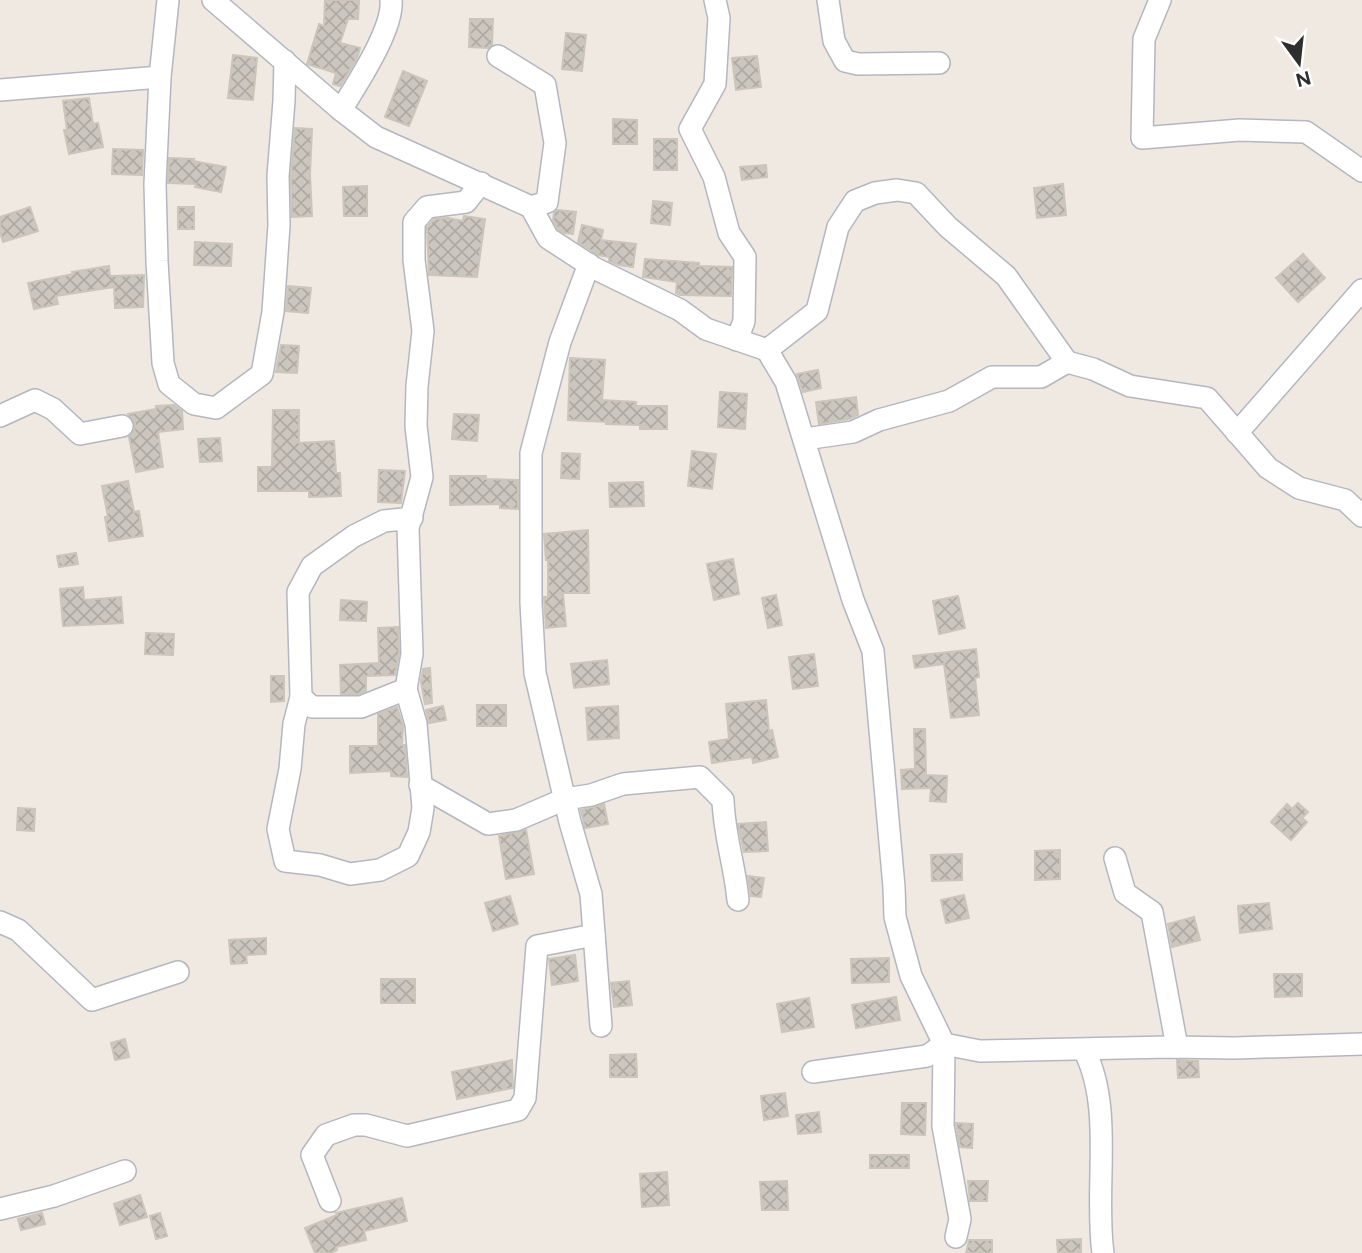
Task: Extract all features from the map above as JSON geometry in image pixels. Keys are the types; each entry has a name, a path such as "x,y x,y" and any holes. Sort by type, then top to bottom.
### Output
{"street":[{"path":"168,0 160,77 155,184 163,363 169,384 194,404 216,408 262,374 273,312 285,61"},
{"path":"213,0 376,137 531,206 548,238 589,264 680,310 706,329 767,350 786,382 806,439 853,600 873,652 895,917 911,976 944,1044 943,1126 960,1219 956,1237"},
{"path":"341,110 376,51 392,9 391,0"},
{"path":"715,0 719,18 715,84 690,130 714,177 729,233 745,257 744,321 737,340"},
{"path":"828,0 834,41 845,61 858,64 939,63"},
{"path":"1160,0 1144,39 1142,138 1240,130 1306,132 1362,171"},
{"path":"498,56 545,85 555,143 547,202 531,206"},
{"path":"0,90 160,77"},
{"path":"411,518 384,521 354,536 312,566 298,592 302,697 294,724 290,769 278,829 285,861 320,865 350,874 380,870 408,856 419,832 423,808 416,724 406,689 412,654 408,528 411,518 422,477 416,426 422,331 414,260 414,222 427,207 467,202 481,183"},
{"path":"767,350 817,311 838,227 855,201 875,193 897,190 916,193 948,227 1006,276 1067,362 1093,369 1130,386 1207,398 1268,468 1299,488 1345,500 1362,516"},
{"path":"589,264 560,342 531,453 531,603 535,673 591,894 601,1026"},
{"path":"1237,433 1362,290"},
{"path":"806,439 853,432 879,420 949,401 992,377 1041,377 1067,362"},
{"path":"0,415 35,400 53,409 80,434 122,426"},
{"path":"302,697 312,707 338,709 361,707 406,689"},
{"path":"420,785 488,824 516,820 565,799 591,795 623,784 700,777 723,800 724,831 733,859 738,900"},
{"path":"1115,858 1125,893 1152,912 1177,1047"},
{"path":"0,922 19,930 92,1000 178,972"},
{"path":"330,1200 312,1154 326,1135 354,1125 366,1125 407,1136 519,1110 525,1098 537,946 594,935"},
{"path":"813,1072 927,1056 944,1044 979,1051 1362,1044"},
{"path":"1084,1050 1099,1089 1099,1225 1103,1253"},
{"path":"0,1209 54,1196 125,1171"}],"building":[{"path":"325,0 359,0 358,19 348,19 340,43 360,48 340,86 333,84 336,73 307,64 319,24 324,26"},
{"path":"470,19 493,19 492,45 488,48 469,47"},
{"path":"566,33 586,35 582,71 562,69"},
{"path":"233,55 257,58 253,100 228,98"},
{"path":"757,56 761,87 736,90 732,58"},
{"path":"403,71 427,81 409,126 385,117"},
{"path":"89,98 93,124 98,123 103,147 69,154 64,130 67,130 63,101"},
{"path":"613,119 637,120 637,144 613,144"},
{"path":"295,128 312,129 312,216 292,217 291,176"},
{"path":"654,139 677,139 677,170 654,170"},
{"path":"113,149 143,150 142,175 112,174"},
{"path":"169,158 194,159 193,161 226,167 221,192 195,187 196,184 168,183"},
{"path":"766,165 767,177 742,180 740,167"},
{"path":"1063,184 1066,215 1037,218 1034,188"},
{"path":"367,186 367,216 344,216 343,187"},
{"path":"653,201 672,203 670,225 651,223"},
{"path":"30,207 38,231 3,242 0,217"},
{"path":"178,207 194,207 194,229 178,229"},
{"path":"557,210 576,212 573,234 558,229 553,220"},
{"path":"464,216 485,219 477,277 429,275 427,227 434,219 463,221"},
{"path":"582,225 603,230 601,240 636,244 633,267 609,261 609,257 598,255 578,242"},
{"path":"195,242 232,244 231,266 194,265"},
{"path":"1303,254 1325,278 1298,302 1276,278"},
{"path":"645,259 732,267 731,296 680,295 676,293 677,282 643,277"},
{"path":"109,266 110,276 144,275 143,307 115,308 114,287 56,296 58,304 34,309 28,283"},
{"path":"288,286 311,288 308,313 286,311"},
{"path":"281,345 299,346 297,373 276,372"},
{"path":"570,358 605,360 602,400 636,402 636,406 667,406 667,429 640,429 640,425 568,420"},
{"path":"818,370 821,388 803,392 797,374"},
{"path":"720,392 747,394 745,429 718,427"},
{"path":"856,397 858,415 819,424 816,402"},
{"path":"174,405 182,411 183,429 158,432 163,467 136,472 129,437 135,424 128,414 156,409 156,406"},
{"path":"273,410 299,410 299,443 334,441 341,496 309,497 309,491 258,491 258,467 272,467"},
{"path":"454,414 479,415 477,441 452,439"},
{"path":"220,438 222,461 200,462 198,439"},
{"path":"692,451 716,454 712,489 688,486"},
{"path":"562,453 580,454 579,479 561,478"},
{"path":"379,470 405,471 401,503 378,502"},
{"path":"450,476 486,476 486,479 518,480 518,509 500,508 500,504 450,505"},
{"path":"128,481 134,512 139,511 143,536 109,541 102,486"},
{"path":"643,482 644,506 610,507 609,483"},
{"path":"588,530 589,593 563,593 566,626 546,628 544,597 548,597 548,560 544,534"},
{"path":"76,553 78,564 59,567 57,556"},
{"path":"733,559 739,594 714,600 707,564"},
{"path":"83,587 84,600 121,597 123,623 63,626 60,589"},
{"path":"776,595 782,625 768,628 762,598"},
{"path":"958,596 965,628 939,634 933,601"},
{"path":"341,600 367,602 366,621 340,620"},
{"path":"398,627 399,653 395,675 366,676 366,691 341,694 340,665 379,663 378,628"},
{"path":"146,633 174,634 173,655 145,654"},
{"path":"976,649 979,677 975,678 979,715 951,718 944,664 915,668 913,656"},
{"path":"814,654 818,686 793,689 789,657"},
{"path":"607,660 609,684 574,688 571,664"},
{"path":"430,668 432,703 425,704 421,682 423,669"},
{"path":"271,676 284,676 284,701 271,702"},
{"path":"766,700 769,731 772,730 778,757 753,763 752,757 712,763 709,742 729,739 726,704"},
{"path":"477,705 506,705 506,726 477,726"},
{"path":"443,706 446,720 429,723 426,710"},
{"path":"618,706 619,738 588,740 586,708"},
{"path":"397,707 403,726 402,745 405,745 407,777 391,776 391,771 350,773 350,746 378,746 378,714"},
{"path":"914,729 925,729 926,775 947,776 946,802 930,801 931,788 902,789 901,770 915,769"},
{"path":"1298,803 1308,812 1302,818 1307,822 1291,840 1271,822 1287,804 1292,809"},
{"path":"604,804 608,824 585,828 581,810"},
{"path":"18,808 35,809 34,831 17,830"},
{"path":"766,822 768,851 744,852 738,824"},
{"path":"526,830 534,874 506,879 499,836"},
{"path":"1060,850 1060,879 1035,880 1035,851"},
{"path":"962,854 962,880 932,881 931,855"},
{"path":"748,876 764,878 761,897 751,896"},
{"path":"964,895 969,918 946,923 941,900"},
{"path":"510,896 518,924 493,931 485,903"},
{"path":"1269,903 1272,929 1240,933 1238,906"},
{"path":"1194,917 1200,940 1172,947 1168,924"},
{"path":"266,938 266,954 246,955 247,963 231,964 229,940"},
{"path":"575,955 578,981 552,985 549,959"},
{"path":"889,958 889,982 852,983 851,959"},
{"path":"1274,974 1302,974 1302,996 1275,997"},
{"path":"381,979 415,979 415,1003 381,1003"},
{"path":"629,981 632,1005 614,1007 611,983"},
{"path":"896,997 900,1020 856,1028 852,1005"},
{"path":"809,998 814,1027 782,1032 777,1004"},
{"path":"125,1039 129,1057 115,1060 111,1043"},
{"path":"636,1054 637,1077 610,1077 610,1055"},
{"path":"512,1060 513,1088 457,1099 452,1072"},
{"path":"1177,1060 1198,1061 1199,1077 1178,1078"},
{"path":"785,1093 788,1116 764,1120 761,1096"},
{"path":"902,1103 926,1103 925,1135 901,1134"},
{"path":"819,1112 821,1132 798,1134 796,1115"},
{"path":"956,1123 973,1124 972,1148 960,1147"},
{"path":"870,1155 909,1155 909,1168 870,1168"},
{"path":"667,1172 669,1205 642,1207 640,1174"},
{"path":"787,1181 788,1210 762,1210 760,1182"},
{"path":"968,1181 988,1181 987,1201 970,1201"},
{"path":"140,1195 147,1217 120,1225 114,1204"},
{"path":"402,1198 407,1221 364,1231 366,1240 336,1247 337,1250 331,1253 315,1253 305,1228 337,1215 336,1213"},
{"path":"42,1213 45,1224 21,1230 18,1219"},
{"path":"160,1213 167,1236 156,1239 150,1216"},
{"path":"1081,1239 1081,1253 1058,1253 1057,1240"},
{"path":"969,1240 992,1240 992,1253 966,1253"}]}
